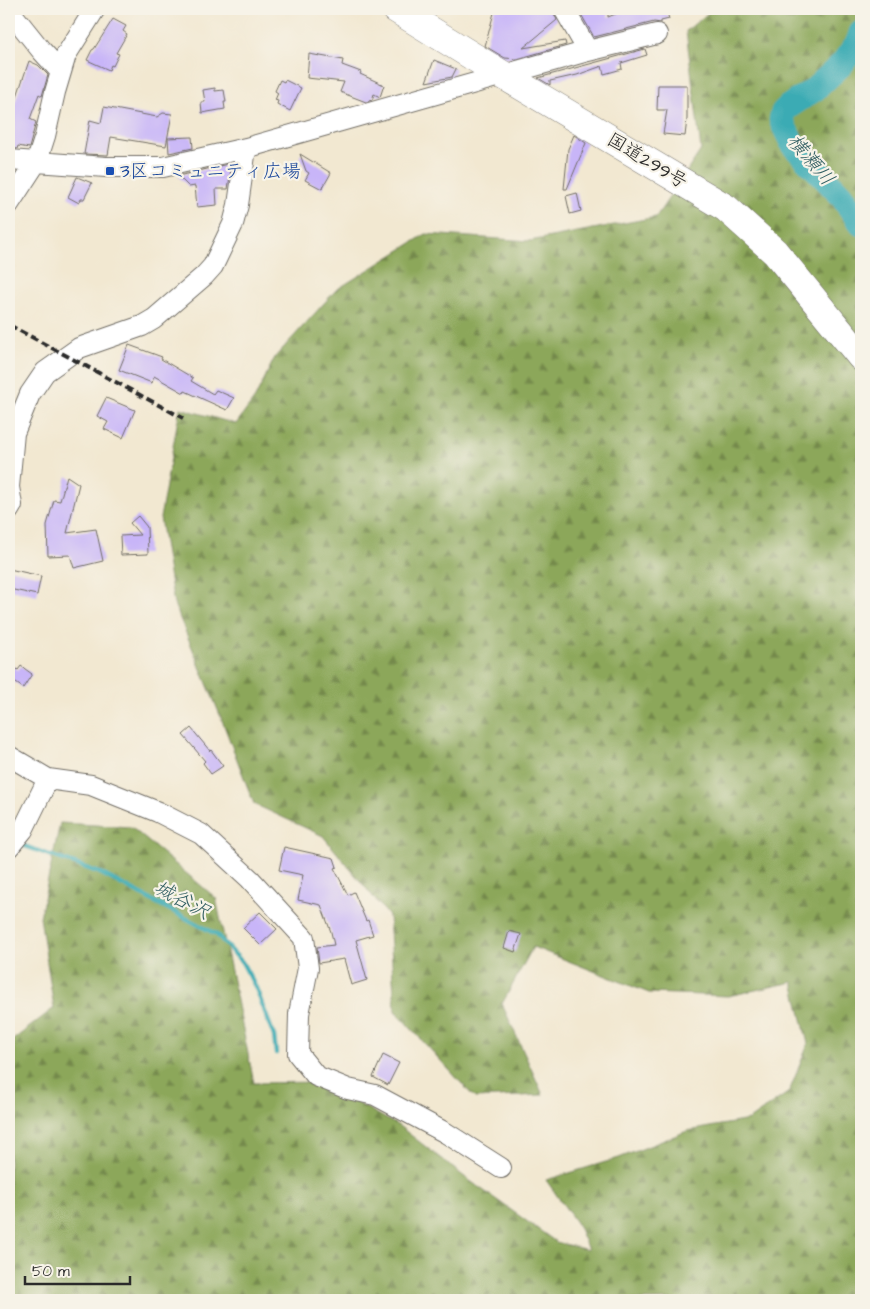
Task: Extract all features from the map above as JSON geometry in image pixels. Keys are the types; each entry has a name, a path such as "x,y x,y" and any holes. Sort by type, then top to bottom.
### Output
{"highway":[{"name":"国道299号","path":"396,9 726,208 775,252 861,357"}],"street":[{"path":"9,204 37,161 66,55 95,9"},
{"path":"564,9 588,51"},
{"path":"9,10 61,72"},
{"path":"9,160 106,167 163,167 246,148 588,51 657,34"},
{"path":"9,510 12,505 9,486 14,434 30,394 45,372 79,348 142,326 204,276 213,266 233,224 238,205 246,148"},
{"path":"9,756 47,782 91,785 158,812 201,834 250,879 304,938 308,968 299,1014 298,1054 316,1076 348,1088 375,1094 446,1133 500,1168"},
{"path":"9,847 23,830 47,782"}],"green space":[{"path":"713,9 861,9 861,1300 9,1300 9,1043 54,1008 40,917 60,823 131,827 216,898 254,1083 320,1082 399,1126 466,1178 556,1242 588,1250 577,1224 546,1180 619,1158 687,1131 749,1120 789,1092 808,1044 793,982 728,996 649,993 533,947 502,1004 543,1095 475,1098 395,1011 389,916 323,836 254,804 174,604 160,518 180,408 236,424 255,398 275,357 336,290 426,234 530,241 656,217 701,150 686,31"}],"building":[{"path":"495,9 552,9 557,20 523,48 565,41 566,45 517,59 505,58 485,46"},
{"path":"578,9 608,9 608,17 635,9 666,9 669,19 661,21 661,23 654,22 594,37"},
{"path":"113,19 126,26 123,31 127,34 116,53 119,54 113,66 111,65 109,70 87,60"},
{"path":"645,49 647,55 621,63 622,69 604,74 602,66 577,75 550,81 550,85 538,78"},
{"path":"309,54 343,60 342,65 361,72 360,74 384,85 380,97 374,94 372,100 366,102 340,92 344,82 307,78"},
{"path":"434,60 456,69 452,77 426,82"},
{"path":"29,61 38,65 48,75 42,96 39,94 30,119 36,122 29,148 18,146 17,149 9,148 9,109 12,111"},
{"path":"280,80 284,82 285,80 301,88 290,111 277,104 278,101 275,100 278,93 275,91"},
{"path":"658,85 687,85 685,136 663,134 667,110 657,110"},
{"path":"215,88 215,91 224,90 225,109 202,113 201,102 205,102 203,90"},
{"path":"104,107 157,117 163,113 172,114 166,146 111,137 108,155 84,154 90,120 101,123"},
{"path":"574,135 586,143 567,189 564,189 568,149"},
{"path":"192,137 193,148 169,153 168,138"},
{"path":"300,154 331,173 322,189 305,180 309,173 306,171"},
{"path":"232,163 228,189 216,189 217,205 197,207 195,186 189,187 178,176"},
{"path":"77,177 92,183 84,199 81,199 79,203 68,197"},
{"path":"577,193 581,211 570,214 566,196"},
{"path":"129,345 162,357 161,359 193,378 191,381 213,394 216,390 234,398 227,410 185,391 184,393 154,376 152,383 119,370"},
{"path":"106,398 135,410 123,438 104,429 108,422 97,416"},
{"path":"67,476 79,484 67,533 96,529 103,561 74,568 70,555 48,556 47,525 54,500 60,501"},
{"path":"138,516 147,527 148,554 121,555 120,536 140,535 130,523"},
{"path":"9,569 41,576 37,595 9,589"},
{"path":"9,663 18,670 21,666 32,674 23,688 9,678"},
{"path":"191,728 223,766 211,774 203,763 205,761 183,735"},
{"path":"284,847 334,858 337,867 334,868 348,895 354,892 373,935 356,940 367,980 351,985 344,959 319,963 317,947 334,945 331,932 321,905 298,900 303,875 279,870"},
{"path":"260,912 277,929 260,945 243,928"},
{"path":"509,931 521,934 515,952 504,948"},
{"path":"383,1055 399,1063 388,1085 373,1077"}],"waterway":[{"name":"横瀬川","path":"861,33 858,42 842,64 815,89 788,107 783,112 781,120 793,145 841,195 861,224"},
{"name":"城谷沢","path":"19,844 100,873 216,934 242,962 256,988 274,1036 276,1053"}],"railway":[{"path":"9,325 183,418"}],"place":[{"name":"3区コミュニティ広場","path":"110,171"}]}
